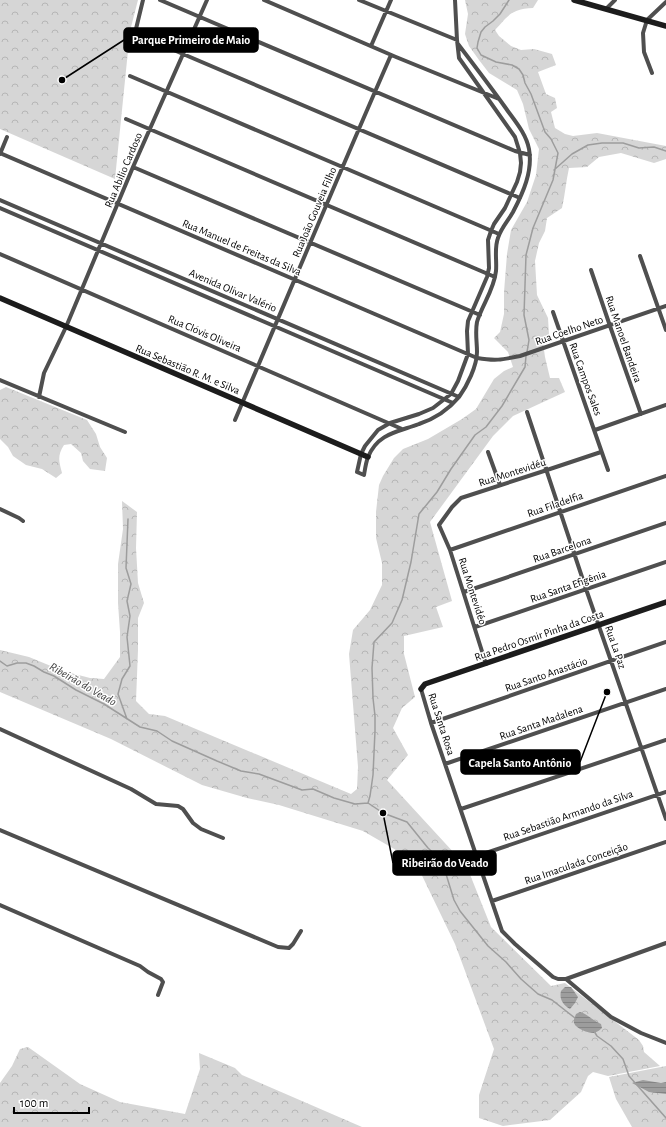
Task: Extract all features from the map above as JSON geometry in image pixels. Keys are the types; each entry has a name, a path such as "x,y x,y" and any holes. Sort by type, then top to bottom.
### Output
{"street":[{"path":"143,0 135,33 520,198"},
{"path":"160,0 520,153 530,155"},
{"name":"Rua Abilio Cardoso","path":"39,397 44,374 55,348 66,327 133,167 207,0"},
{"path":"264,0 391,55 484,94 500,99"},
{"path":"276,5 278,0"},
{"path":"359,0 458,42 523,133 528,144 530,155 529,174 520,198 513,213 499,234 495,277 476,327 476,358 466,385 459,397 443,412 420,424 402,429 381,439 374,446 368,457 364,475 357,472 360,454 378,430 390,423 433,408 451,394 458,381 468,354 467,326 469,318 486,282 488,274 488,240 494,224 505,208 520,172 520,153 515,137 459,58 458,42 454,0"},
{"path":"370,46 391,0"},
{"path":"574,0 666,26"},
{"path":"606,9 615,0"},
{"path":"652,73 644,52 643,33 646,20 666,2"},
{"name":"Rua João Gouveia Filho","path":"235,420 391,55"},
{"path":"130,76 499,234"},
{"path":"126,119 495,277"},
{"path":"0,153 7,136"},
{"name":"Rua Manuel de Freitas da Silva","path":"0,153 476,358"},
{"path":"133,167 480,315"},
{"name":"Avenida Olivar Valério","path":"0,200 459,397"},
{"path":"0,208 453,403"},
{"name":"Rua Clóvis Oliveira","path":"0,254 402,429"},
{"path":"640,256 666,330"},
{"name":"Rua Manoel Bandeira","path":"591,270 641,414"},
{"name":"Rua Sebastião R. M. e Silva","path":"0,298 368,457"},
{"name":"Rua Coelho Neto","path":"476,358 501,360 520,356 666,306"},
{"name":"Rua Campos Sales","path":"553,312 608,470"},
{"path":"0,380 125,432"},
{"path":"594,430 666,405"},
{"name":"Rua La Paz","path":"527,412 586,589 666,819"},
{"path":"488,452 500,485"},
{"name":"Rua Montevidéu","path":"439,525 452,507 461,498 601,452"},
{"name":"Rua Filadelfia","path":"450,550 666,476"},
{"path":"0,509 23,521"},
{"name":"Rua Barcelona","path":"464,592 666,523"},
{"name":"Rua Montevidéo","path":"439,525 450,550 486,664"},
{"name":"Rua Santa Efigênia","path":"475,628 666,562"},
{"name":"Rua Pedro Osmir Pinha da Costa","path":"421,689 425,684 666,602"},
{"name":"Rua Santo Anastácio","path":"431,723 666,642"},
{"name":"Rua Santa Rosa","path":"421,689 431,723 502,931 514,944 553,977 558,979 566,979"},
{"name":"Rua Santa Madalena","path":"445,764 666,689"},
{"path":"0,728 131,789 156,804 178,806 183,809 193,822 201,829 223,838"},
{"path":"461,809 666,740"},
{"name":"Rua Sebastião Armando da Silva","path":"477,856 666,792"},
{"path":"0,830 278,947 289,948 301,931"},
{"name":"Rua Imaculada Conceição","path":"492,901 666,842"},
{"path":"0,905 140,966 161,979 163,982 158,995"},
{"path":"566,979 666,943"},
{"path":"566,979 611,1017 641,1033 666,1043"}],"green space":[{"path":"0,0 138,0 130,31 115,179 0,129"},
{"path":"465,0 538,0 533,8 515,11 495,30 499,36 511,46 521,50 534,49 552,54 556,65 538,72 546,94 555,98 557,108 551,112 555,128 565,134 573,136 597,133 666,146 666,159 654,163 621,153 599,157 587,167 569,168 562,208 547,218 545,231 539,243 535,261 537,295 548,318 549,335 543,343 545,357 550,378 559,378 565,392 513,416 493,436 430,522 452,601 436,607 443,627 404,636 404,654 415,697 402,708 393,728 408,755 387,780 467,867 491,927 551,986 565,983 639,1040 643,1046 644,1052 660,1066 608,1076 593,1072 588,1076 581,1092 550,1120 503,1126 479,1118 479,1095 494,1049 455,944 415,861 363,831 279,805 247,798 202,785 111,739 0,692 0,650 29,657 63,671 90,678 104,679 120,657 118,564 123,529 122,501 137,512 136,548 138,583 144,603 138,618 136,701 149,714 165,716 351,794 357,789 358,767 349,654 353,630 370,610 382,585 382,563 376,538 376,512 379,485 394,458 403,449 428,439 476,409 494,379 504,371 513,367 508,352 494,338 500,332 504,314 507,254 511,230 527,202 536,175 539,149 529,129 523,104 517,90 489,73 469,46 465,34 468,14"},
{"path":"6,387 87,420 96,434 100,447 107,458 105,471 90,469 83,461 81,453 71,444 64,445 60,452 59,459 62,473 56,478 42,469 26,465 13,456 8,447 0,439 0,390"},
{"path":"28,1047 80,1084 120,1102 185,1114 200,1069 199,1053 235,1068 242,1075 362,1127 0,1127 0,1083 12,1066 20,1049"},
{"path":"666,1066 666,1127 632,1127 616,1099 609,1077"}],"shaded area":[{"path":"565,987 571,987 578,997 570,1009 565,1006 561,999 561,991"},
{"path":"580,1012 586,1014 601,1024 602,1028 594,1033 577,1027 574,1020 576,1014"},
{"path":"643,1080 661,1083 666,1082 666,1094 649,1092 632,1083"}],"waterway":[{"path":"509,0 500,14 481,32 477,48 481,55 496,62 512,65 519,69 531,94 545,132 551,139 558,153 553,180 533,228 526,255 524,315 529,340 527,352"},
{"path":"554,170 572,154 588,145 623,143 639,148 654,147 666,151"},
{"path":"368,803 373,775 375,731 372,668 374,642 392,623 402,600 411,562 419,514 437,492 475,435 486,427 502,406 525,367 526,356"},
{"path":"127,719 118,694 122,679 130,666 127,637 130,616 127,601 131,584 126,568 128,519"},
{"name":"Ribeirão do Veado","path":"0,661 7,666 17,663 26,663 34,666 104,704 140,727 157,731 172,741 241,771 259,774 302,790 313,789 334,798 355,804 368,803 383,813 407,822 428,848 442,861 454,900 460,911 488,946 538,994 552,1000 575,1018"},
{"name":"Ribeirão do Veado","path":"594,1031 597,1036 611,1046 623,1059 629,1076 666,1118"}],"place":[{"name":"Parque Primeiro de Maio","path":"62,80"},
{"name":"Capela Santo Antônio","path":"607,692"},
{"name":"Ribeirão do Veado","path":"383,813"}]}
